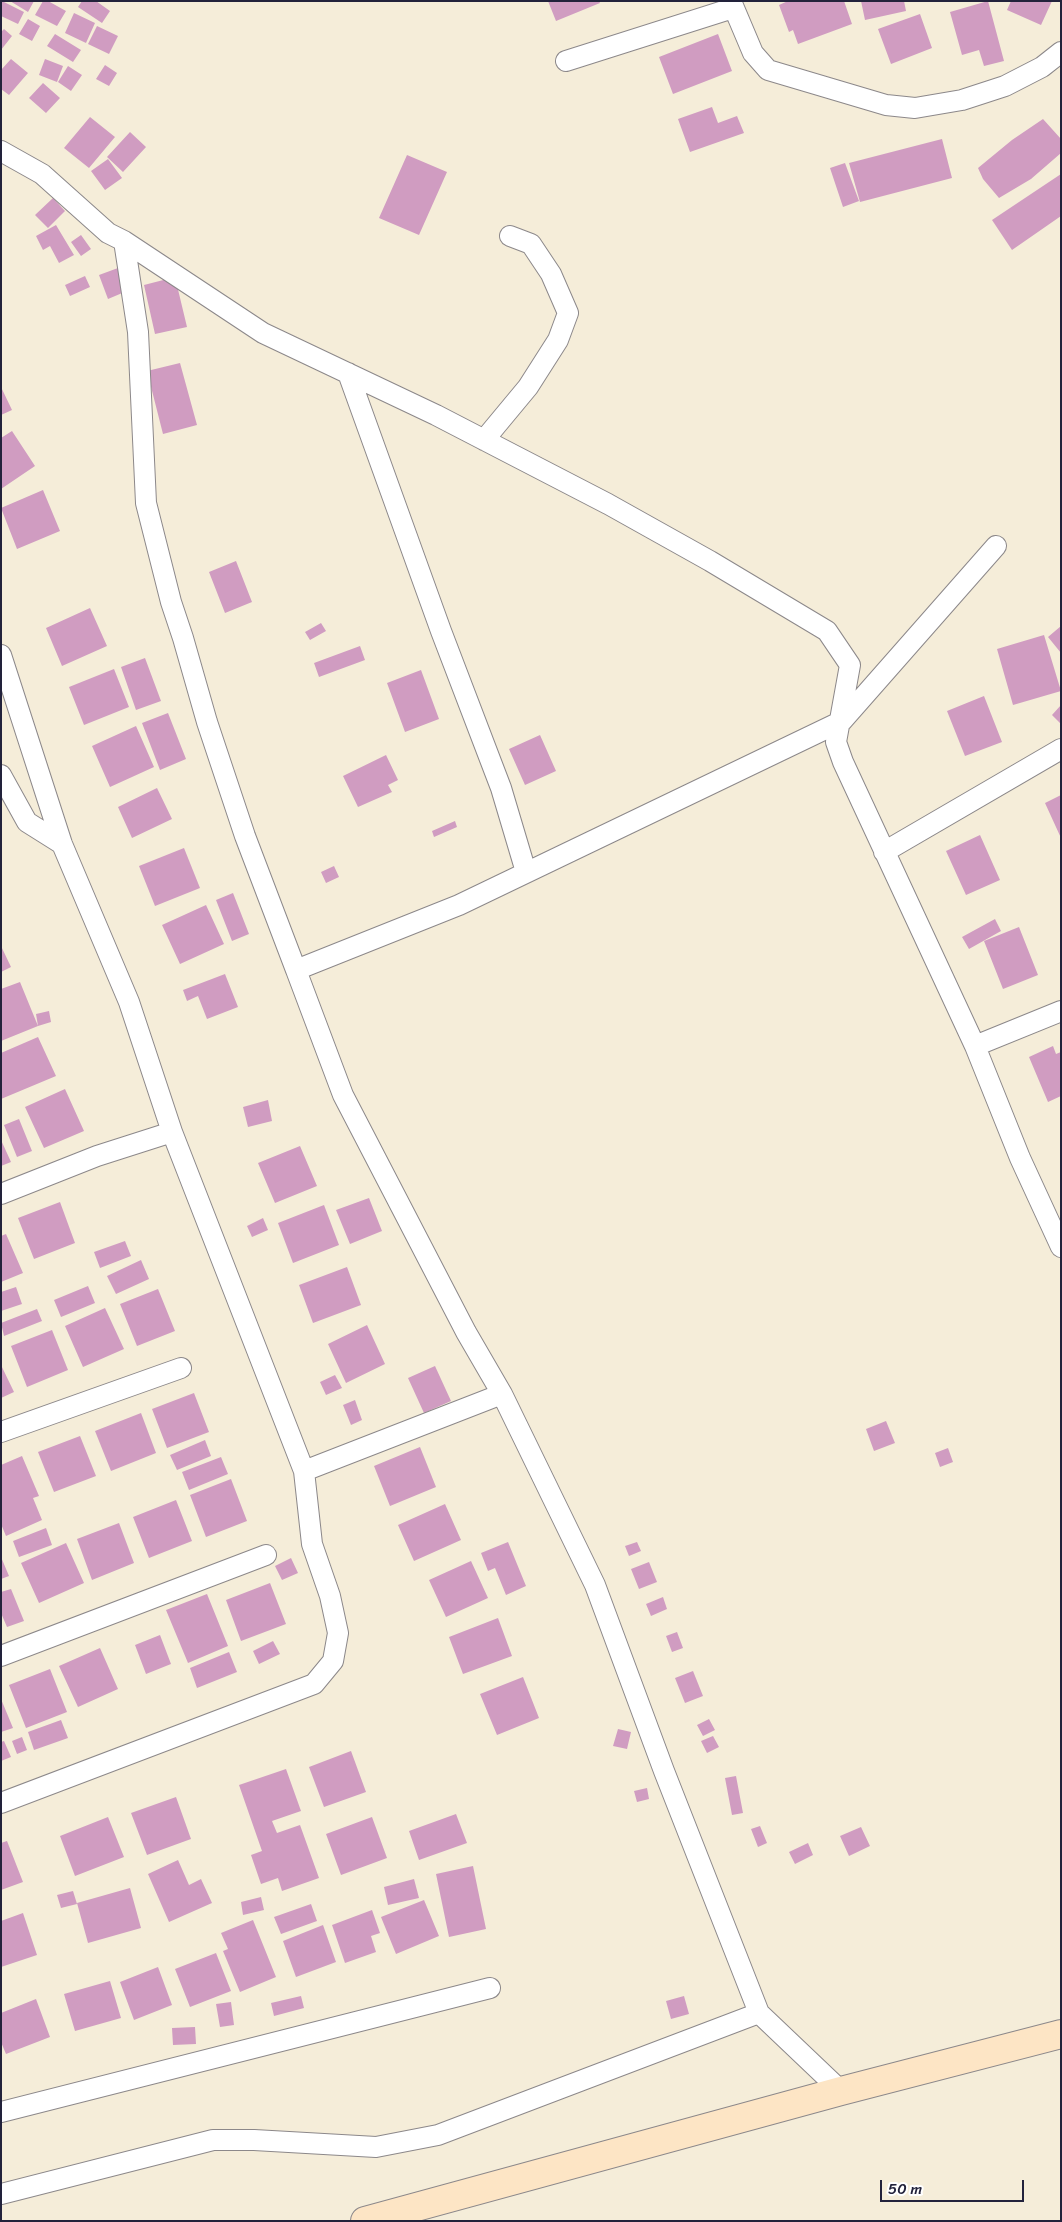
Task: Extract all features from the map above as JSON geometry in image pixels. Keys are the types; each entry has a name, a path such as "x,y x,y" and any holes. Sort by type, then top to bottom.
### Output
{"main road":[{"path":"365,2221 841,2091 1061,2034"}],"street":[{"path":"566,61 732,4 753,52 768,70 886,105 915,108 962,100 1005,86 1042,67 1061,52"},
{"path":"1,151 42,174 108,233 124,241 263,333 484,440 608,504 710,561 827,631 850,665 842,721 836,742 884,852 975,1046 1020,1158 1061,1247"},
{"path":"484,440 528,387 558,340 568,313 552,274 531,244 510,236"},
{"path":"124,241 138,332 146,503 171,602 207,722 245,836 343,1095 466,1332 502,1394 595,1585 664,1771 759,2012 841,2091"},
{"path":"348,373 438,622 501,788 526,872"},
{"path":"296,970 459,904 842,721 996,546"},
{"path":"1,656 62,844 129,1002 172,1132 304,1471 312,1544 330,1596 338,1633 333,1661 314,1684 1,1803"},
{"path":"884,852 1061,749"},
{"path":"1,774 27,822 62,844"},
{"path":"975,1046 1061,1011"},
{"path":"1,1194 97,1156 172,1132"},
{"path":"1,1432 181,1368"},
{"path":"304,1471 502,1394"},
{"path":"1,1656 266,1555"},
{"path":"1,2112 490,1988"},
{"path":"1,2194 214,2140 254,2140 376,2147 438,2135 759,2012"}],"building":[{"path":"2,1 24,12 18,24 1,16"},
{"path":"10,1 34,1 28,12"},
{"path":"43,1 48,1 66,11 57,26 35,15"},
{"path":"82,1 96,1 110,11 102,23 78,7"},
{"path":"548,1 599,1 600,3 556,21"},
{"path":"788,1 844,1 852,24 798,44 793,30 789,32 779,5"},
{"path":"861,1 904,1 906,11 865,20"},
{"path":"988,1 1004,61 984,66 979,50 962,55 950,12"},
{"path":"1011,1 1052,1 1041,25 1007,10"},
{"path":"74,13 95,23 86,43 65,33"},
{"path":"920,14 932,48 891,64 878,29"},
{"path":"28,19 40,26 32,41 19,34"},
{"path":"97,26 118,36 109,54 88,44"},
{"path":"4,29 12,36 1,50 1,32"},
{"path":"55,34 81,50 73,62 47,46"},
{"path":"718,34 732,71 673,94 659,57"},
{"path":"11,59 28,73 9,95 1,89 1,70"},
{"path":"45,59 63,66 57,82 39,75"},
{"path":"105,65 117,73 109,86 96,79"},
{"path":"68,66 82,75 71,91 58,82"},
{"path":"43,83 60,98 46,113 29,98"},
{"path":"712,107 718,123 737,116 744,133 690,152 678,119"},
{"path":"90,117 115,137 89,168 64,148"},
{"path":"1043,119 1061,139 1061,153 1031,179 999,198 983,179 978,168 1012,140"},
{"path":"130,132 146,147 123,172 107,157"},
{"path":"942,139 952,178 860,202 849,163"},
{"path":"407,155 447,172 419,235 379,218"},
{"path":"108,159 122,178 105,190 91,171"},
{"path":"845,163 859,201 843,207 830,168"},
{"path":"1061,174 1061,216 1012,250 992,220"},
{"path":"53,198 65,211 48,228 35,215"},
{"path":"56,225 74,255 59,263 50,246 43,250 36,236"},
{"path":"81,235 91,249 81,256 71,242"},
{"path":"118,268 127,291 108,299 99,275"},
{"path":"85,276 90,287 70,296 65,285"},
{"path":"175,277 187,327 155,334 144,285"},
{"path":"180,363 197,425 163,434 147,371"},
{"path":"1,387 12,410 1,415"},
{"path":"12,431 35,466 1,489 1,438"},
{"path":"43,490 60,531 17,549 1,508"},
{"path":"236,561 252,602 225,613 209,572"},
{"path":"90,608 107,646 62,666 46,628"},
{"path":"321,623 326,631 310,640 305,632"},
{"path":"1061,626 1061,653 1048,637"},
{"path":"1044,635 1061,691 1013,705 997,649"},
{"path":"360,646 365,660 319,677 314,663"},
{"path":"145,658 161,701 136,710 121,667"},
{"path":"114,669 129,707 84,725 69,687"},
{"path":"421,670 439,719 405,732 387,683"},
{"path":"984,696 1002,742 965,756 947,711"},
{"path":"1061,705 1061,724 1052,715"},
{"path":"168,713 186,759 160,770 142,723"},
{"path":"136,726 154,767 110,787 92,746"},
{"path":"540,735 556,771 525,785 509,749"},
{"path":"386,755 398,780 388,785 392,792 358,807 343,776"},
{"path":"157,788 172,819 132,838 118,807"},
{"path":"1061,795 1061,838 1045,803"},
{"path":"455,821 457,827 434,837 432,831"},
{"path":"980,835 1000,880 966,895 946,851"},
{"path":"184,848 200,888 155,906 139,866"},
{"path":"334,866 339,877 326,883 321,872"},
{"path":"233,893 249,934 232,941 216,900"},
{"path":"206,905 224,944 180,964 162,925"},
{"path":"995,919 1001,931 969,949 962,937"},
{"path":"1019,927 1038,975 1003,989 984,941"},
{"path":"1,946 11,967 1,972"},
{"path":"225,974 238,1007 207,1019 198,996 187,1001 183,990"},
{"path":"20,982 38,1026 1,1041 1,989"},
{"path":"49,1011 51,1022 38,1026 36,1014"},
{"path":"38,1037 56,1076 1,1099 1,1053"},
{"path":"1053,1046 1056,1054 1061,1052 1061,1096 1048,1102 1029,1057"},
{"path":"65,1089 84,1131 44,1148 25,1107"},
{"path":"268,1100 272,1121 248,1127 243,1107"},
{"path":"19,1119 32,1151 17,1157 4,1125"},
{"path":"1,1140 11,1162 1,1166"},
{"path":"300,1146 317,1186 275,1203 258,1163"},
{"path":"369,1198 382,1231 350,1244 336,1210"},
{"path":"60,1202 75,1243 34,1259 18,1218"},
{"path":"324,1205 339,1245 293,1263 278,1223"},
{"path":"263,1218 268,1230 252,1237 247,1226"},
{"path":"6,1234 23,1273 1,1282 1,1236"},
{"path":"125,1241 131,1256 100,1268 94,1252"},
{"path":"141,1260 149,1279 116,1294 107,1276"},
{"path":"347,1267 361,1305 313,1323 299,1285"},
{"path":"88,1286 95,1303 61,1317 54,1300"},
{"path":"16,1287 22,1304 1,1311 1,1292"},
{"path":"158,1289 175,1331 137,1346 120,1304"},
{"path":"105,1308 124,1349 83,1367 65,1326"},
{"path":"37,1309 42,1321 4,1336 1,1323"},
{"path":"367,1325 385,1364 346,1383 328,1344"},
{"path":"52,1330 68,1370 27,1387 11,1346"},
{"path":"1,1365 14,1392 1,1398"},
{"path":"435,1366 451,1401 424,1413 408,1378"},
{"path":"335,1375 342,1388 326,1395 320,1382"},
{"path":"194,1393 209,1432 167,1448 152,1409"},
{"path":"355,1400 362,1420 351,1425 343,1405"},
{"path":"141,1413 156,1453 111,1471 95,1431"},
{"path":"886,1421 895,1443 874,1451 866,1429"},
{"path":"80,1436 96,1476 54,1492 38,1452"},
{"path":"205,1440 211,1456 177,1470 170,1455"},
{"path":"420,1447 436,1487 390,1506 374,1466"},
{"path":"948,1448 953,1462 940,1467 935,1453"},
{"path":"22,1456 39,1496 33,1498 42,1520 6,1536 1,1524 1,1465"},
{"path":"221,1457 228,1474 189,1490 182,1472"},
{"path":"231,1479 247,1521 206,1537 190,1495"},
{"path":"176,1500 192,1541 149,1558 133,1517"},
{"path":"445,1504 461,1540 414,1561 398,1525"},
{"path":"119,1523 134,1563 92,1580 77,1539"},
{"path":"46,1528 52,1545 19,1557 13,1541"},
{"path":"508,1542 526,1586 506,1595 495,1568 488,1571 481,1553"},
{"path":"637,1542 641,1551 629,1556 625,1546"},
{"path":"66,1543 84,1583 39,1603 21,1563"},
{"path":"1,1557 9,1576 1,1579"},
{"path":"291,1558 298,1573 282,1580 275,1566"},
{"path":"471,1561 488,1598 446,1617 429,1580"},
{"path":"649,1562 657,1582 639,1589 631,1569"},
{"path":"270,1583 286,1624 241,1641 226,1600"},
{"path":"11,1589 24,1621 7,1627 1,1613 1,1592"},
{"path":"207,1594 228,1646 188,1663 166,1610"},
{"path":"663,1597 667,1609 651,1616 646,1604"},
{"path":"498,1618 512,1656 463,1674 449,1637"},
{"path":"677,1632 683,1648 672,1652 666,1636"},
{"path":"160,1635 171,1664 146,1674 135,1645"},
{"path":"273,1641 280,1654 259,1664 253,1651"},
{"path":"100,1648 118,1689 78,1707 59,1666"},
{"path":"229,1652 237,1672 197,1688 190,1668"},
{"path":"50,1669 67,1712 26,1728 9,1685"},
{"path":"693,1671 703,1696 685,1703 675,1678"},
{"path":"523,1677 539,1718 497,1735 480,1694"},
{"path":"1,1699 13,1728 1,1732"},
{"path":"709,1719 715,1730 703,1736 697,1725"},
{"path":"61,1720 68,1738 34,1750 28,1732"},
{"path":"618,1729 631,1732 627,1749 613,1746"},
{"path":"713,1736 719,1747 707,1753 701,1741"},
{"path":"22,1737 27,1750 17,1754 12,1741"},
{"path":"4,1741 11,1757 1,1761 1,1742"},
{"path":"351,1751 366,1792 324,1807 309,1767"},
{"path":"286,1769 301,1811 272,1821 277,1833 300,1825 319,1878 282,1891 278,1878 261,1884 251,1855 262,1851 239,1785"},
{"path":"736,1776 743,1813 732,1815 725,1778"},
{"path":"647,1788 649,1799 637,1802 634,1791"},
{"path":"176,1797 191,1839 147,1855 131,1813"},
{"path":"456,1814 467,1843 419,1860 409,1831"},
{"path":"108,1817 124,1857 75,1876 60,1836"},
{"path":"372,1817 387,1858 341,1875 326,1834"},
{"path":"760,1826 767,1843 758,1847 751,1829"},
{"path":"861,1827 870,1846 849,1856 840,1836"},
{"path":"7,1841 23,1882 1,1890 1,1843"},
{"path":"808,1843 813,1855 795,1864 789,1852"},
{"path":"178,1860 189,1885 201,1879 212,1903 169,1922 148,1874"},
{"path":"473,1866 486,1929 449,1937 436,1874"},
{"path":"414,1879 419,1898 388,1905 384,1887"},
{"path":"130,1888 141,1928 88,1943 77,1903"},
{"path":"73,1891 77,1904 61,1908 57,1895"},
{"path":"261,1897 264,1910 243,1915 241,1902"},
{"path":"424,1900 439,1936 396,1954 381,1917"},
{"path":"311,1904 317,1921 281,1934 274,1917"},
{"path":"372,1910 380,1933 371,1936 376,1952 345,1963 332,1925"},
{"path":"23,1913 37,1955 1,1967 1,1921"},
{"path":"253,1920 276,1977 240,1992 223,1951 228,1949 221,1933"},
{"path":"323,1925 336,1962 296,1977 283,1941"},
{"path":"216,1953 231,1991 190,2007 175,1969"},
{"path":"158,1967 172,2005 134,2020 120,1982"},
{"path":"110,1981 121,2018 75,2031 64,1994"},
{"path":"301,1996 304,2008 274,2016 271,2003"},
{"path":"684,1996 689,2014 671,2019 666,2001"},
{"path":"36,1999 50,2037 6,2054 1,2042 1,2013"},
{"path":"231,2002 234,2025 220,2027 216,2004"},
{"path":"195,2027 196,2044 173,2045 172,2028"}]}
